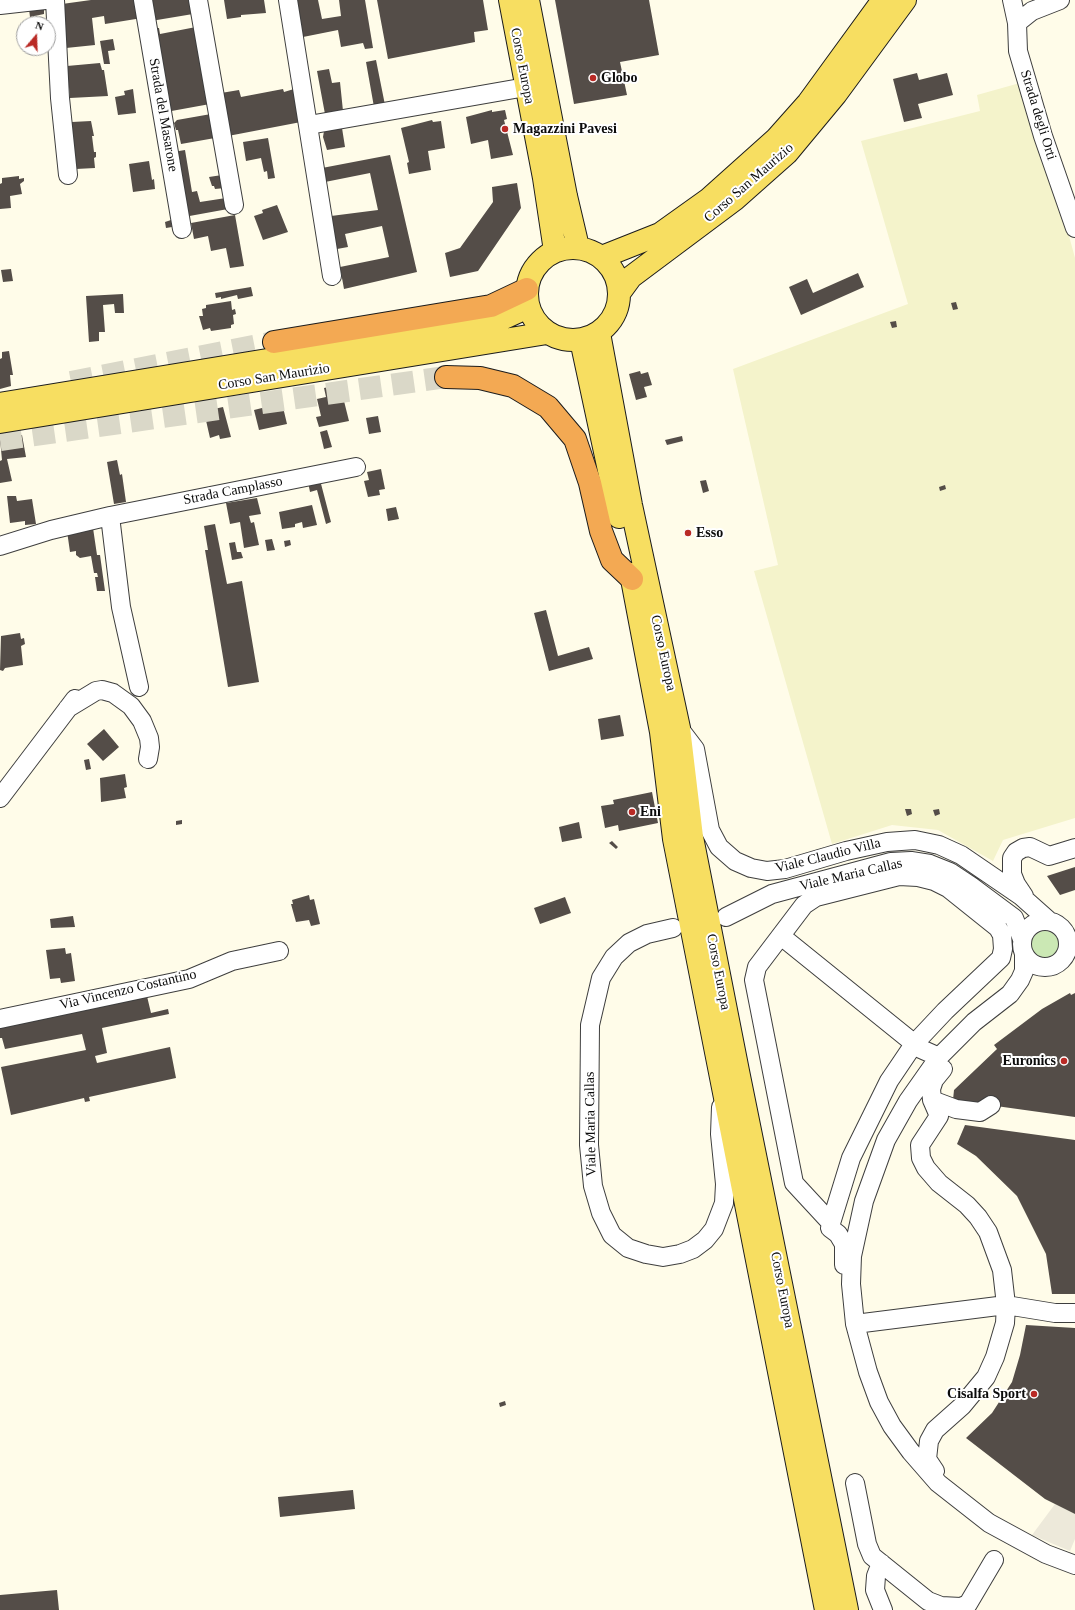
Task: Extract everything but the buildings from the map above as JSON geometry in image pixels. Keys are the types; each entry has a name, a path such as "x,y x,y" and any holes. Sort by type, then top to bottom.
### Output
{"highway":[{"path":"274,342 490,306 528,298"},
{"path":"446,377 480,378 512,386 548,408 574,439 590,482 601,530 612,560 632,579"}],"main road":[{"name":"Corso Europa","path":"510,0 555,250"},
{"name":"Corso Europa","path":"528,0 566,196 578,247"},
{"name":"Corso San Maurizio","path":"602,257 660,234 709,200 776,139 808,103 883,0"},
{"name":"Corso San Maurizio","path":"620,292 632,277 734,200 787,153 836,94 905,0"},
{"path":"578,247 591,250 602,257 611,267 618,279 620,292 618,308 610,322 590,337 564,339 547,333 536,322 528,298 530,277 536,266 544,257 555,250 578,247"},
{"name":"Corso San Maurizio","path":"0,404 493,323 528,298"},
{"name":"Corso San Maurizio","path":"0,422 547,333"},
{"name":"Corso Europa","path":"590,337 632,579 661,732 674,839 826,1610"},
{"name":"Corso Europa","path":"590,337 631,505 679,728 692,837 847,1610"}],"street":[{"path":"0,5 45,0"},
{"path":"55,0 60,98 68,175"},
{"name":"Strada del Masarone","path":"143,0 182,229"},
{"path":"198,0 234,205"},
{"path":"288,0 309,124 332,276"},
{"name":"Strada degli Orti","path":"1012,0 1017,24 1018,51 1043,136 1075,228"},
{"path":"1017,24 1032,11 1060,0"},
{"path":"309,124 526,87"},
{"name":"Strada Camplasso","path":"0,546 51,530 110,516 356,467"},
{"path":"110,516 121,607 139,687"},
{"path":"0,798 72,703 96,691 102,690 114,693 138,713 149,738 150,747 148,759"},
{"name":"Viale Claudio Villa","path":"679,728 696,749 710,830 719,847 735,861 751,868 767,871 785,869 846,851 887,842 915,840 939,845 961,855 1021,896 1054,923"},
{"path":"1023,947 1036,966 1052,966 1060,962 1065,956 1068,949 1068,940 1066,933 1054,923 1016,884 1012,874 1012,858 1016,852 1023,848 1030,847 1049,856 1075,848"},
{"name":"Viale Maria Callas","path":"726,917 772,894 872,866 891,862 911,861 930,864 950,872 1014,918 1023,947"},
{"path":"899,876 924,878 948,888 998,928 1002,935 1003,949 1001,958 945,1011 914,1044 889,1081 851,1158 831,1223 794,1183 754,980 757,967 781,936 804,905 816,897 899,876"},
{"path":"1054,923 1034,923 1024,933 1024,971 1020,980 1010,994 974,1022 939,1057 908,1102 886,1140 864,1201 852,1256 850,1284 855,1324 868,1372 886,1414 902,1439 938,1483 989,1523 1046,1554 1075,1565"},
{"name":"Viale Maria Callas","path":"673,928 647,934 629,943 614,957 601,978 590,1025 590,1145 593,1186 601,1213 612,1234 628,1248 646,1254 663,1257 680,1254 693,1249 705,1240 720,1218 724,1203 725,1184 720,1134 721,1080"},
{"path":"781,936 914,1044 939,1057"},
{"name":"Via Vincenzo Costantino","path":"0,1019 190,979 232,962 279,951"},
{"path":"938,1483 934,1471 927,1459 929,1441 935,1430 962,1406 986,1377 995,1357 1005,1323 1006,1305 1002,1270 988,1232 978,1217 967,1205 939,1183 926,1168 921,1158 920,1146 939,1116 932,1100 931,1089 934,1080 952,1055 954,1042"},
{"path":"932,1100 956,1109 980,1112 991,1105"},
{"path":"830,1228 838,1234 844,1244 843,1279 845,1290 852,1298"},
{"path":"855,1324 1006,1305 1055,1313 1075,1313"},
{"path":"855,1483 867,1544 872,1556 928,1601 941,1606 961,1607 968,1604 994,1560"},
{"path":"881,1564 876,1576 875,1590 884,1610"},
{"path":"884,1610 887,1582 895,1576"}],"green space":[{"path":"1027,81 1075,258 1075,818 1003,840 993,861 938,830 892,825 832,844 754,571 778,565 733,369 908,304 861,141 980,111 977,95"},
{"path":"1045,931 1055,935 1059,945 1055,955 1045,959 1035,955 1031,945 1035,935"}],"shaded area":[{"path":"1055,1504 1075,1514 1075,1539 1070,1551 1032,1535"}],"tunnel":[{"path":"71,382 274,342"},
{"path":"0,440 446,377"}],"place":[{"name":"Globo","path":"593,78"},
{"name":"Magazzini Pavesi","path":"505,129"},
{"name":"Esso","path":"688,533"},
{"name":"Eni","path":"632,812"},
{"name":"Euronics","path":"1064,1061"},
{"name":"Cisalfa Sport","path":"1034,1394"}]}
